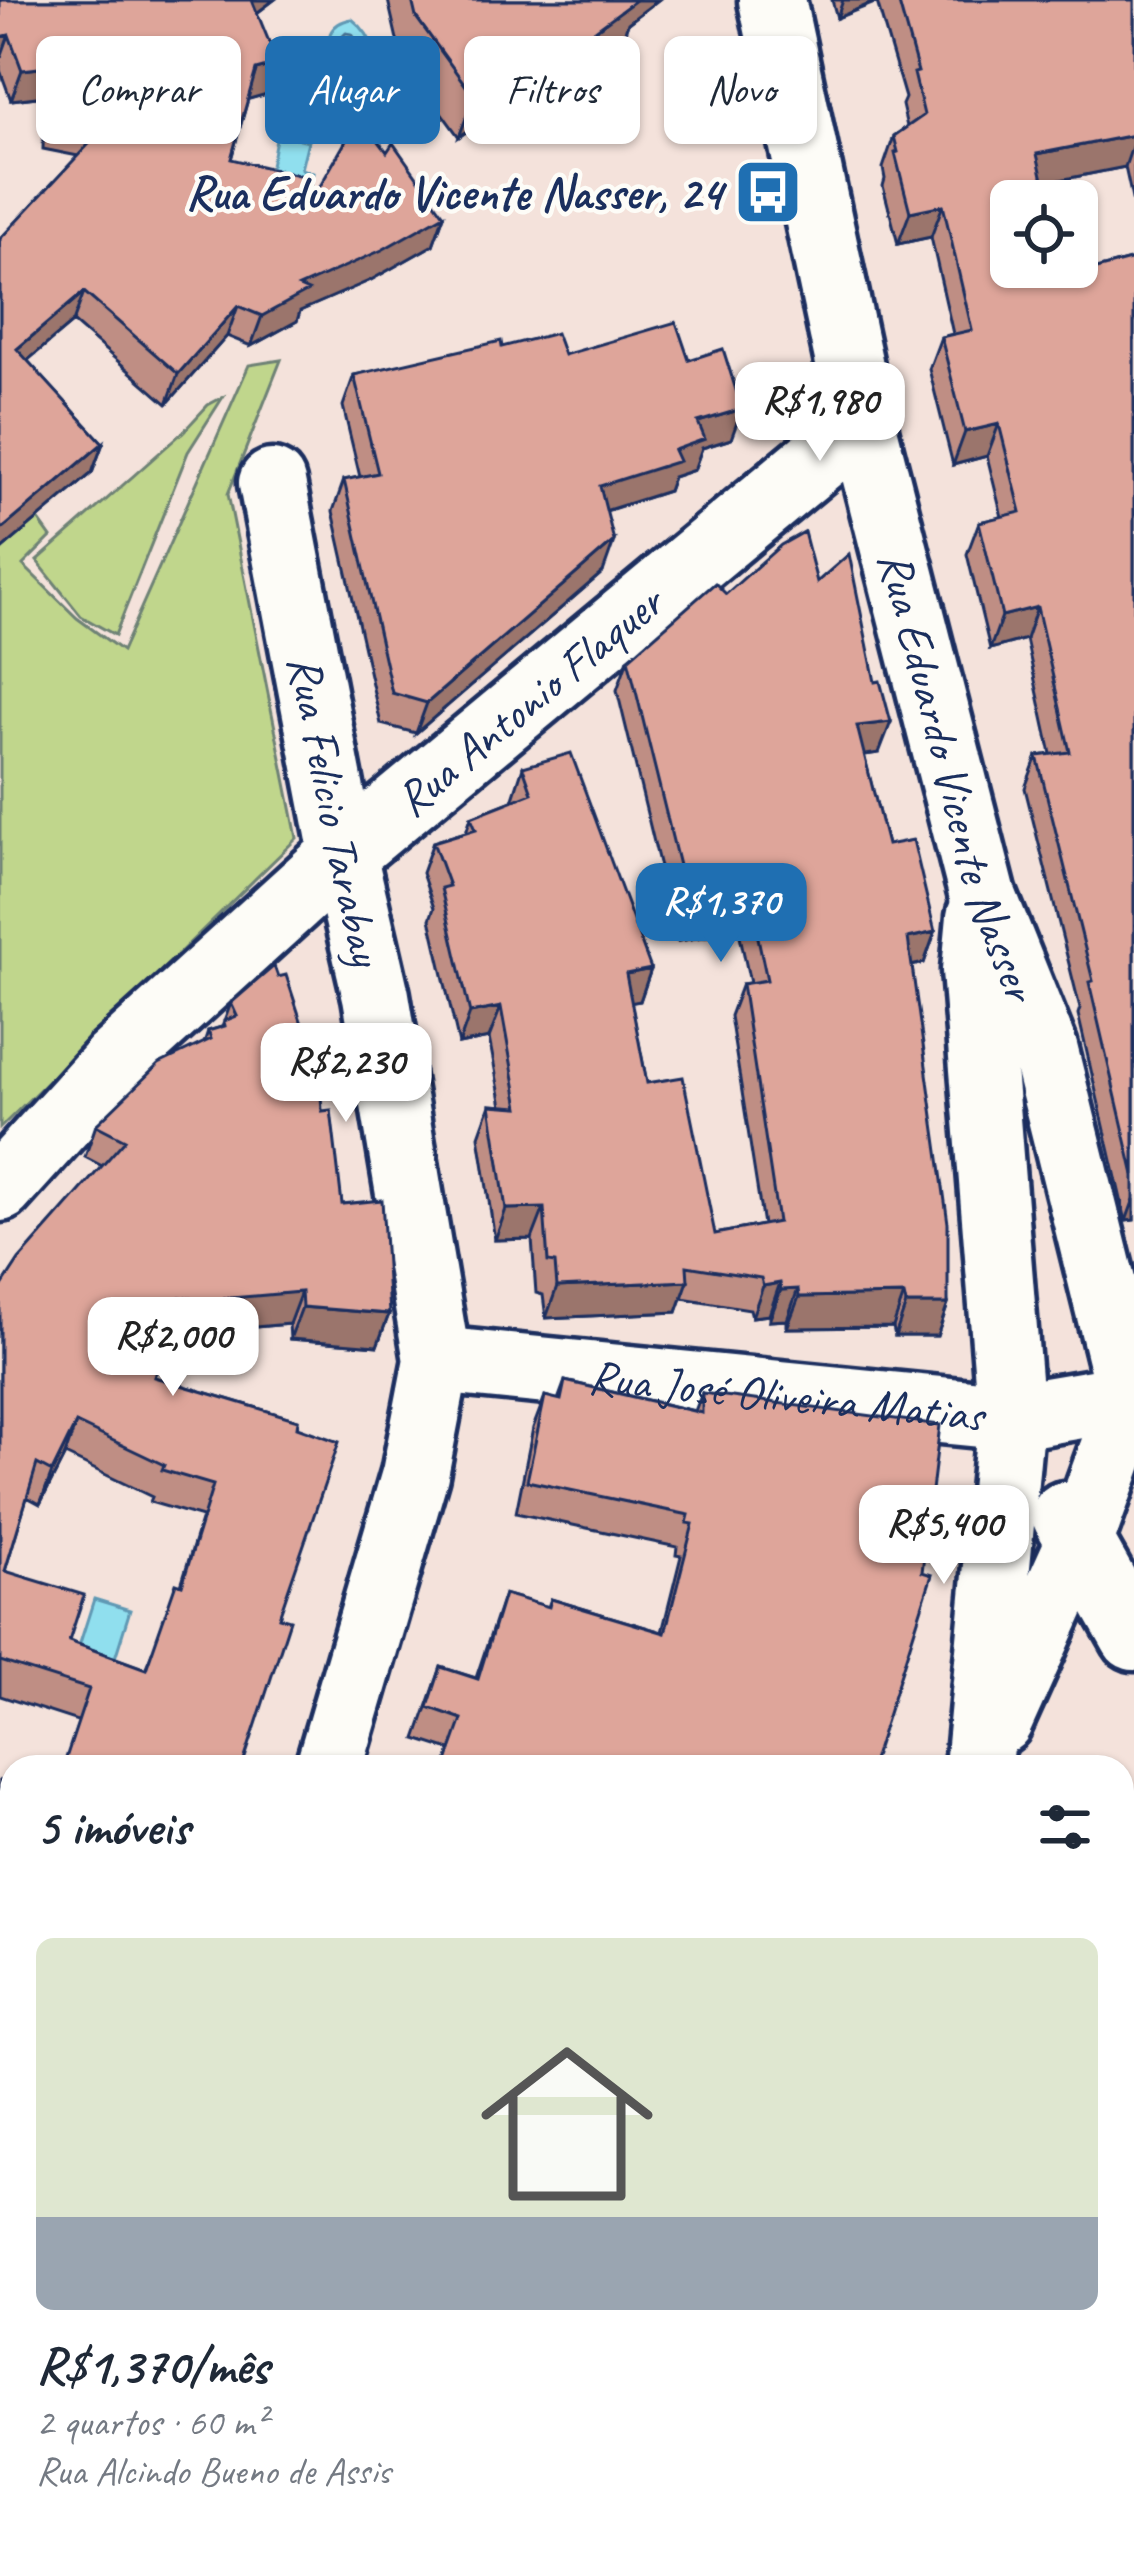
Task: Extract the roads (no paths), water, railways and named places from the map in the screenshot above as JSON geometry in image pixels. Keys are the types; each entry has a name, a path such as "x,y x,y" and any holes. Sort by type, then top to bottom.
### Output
{"street":[{"name":"Rua Eduardo Vicente Nasser","path":"774,2 862,423 983,896 1044,1048 1133,1401"},
{"name":"Rua Antonio Flaquer","path":"0,1188 114,1062 343,854 862,423"},
{"name":"Rua Felicio Tarabay","path":"272,483 343,854 376,996 437,1360 415,1474 333,1755"},
{"path":"980,1755 1011,1417 975,970 983,896"},
{"name":"Rua José Oliveira Matias","path":"437,1360 1011,1417 1133,1401"},
{"path":"984,1755 1080,1541 1133,1401"},
{"path":"1011,1417 1134,1637"}],"water":[{"path":"352,19 368,36 330,36 338,24"},
{"path":"275,144 307,144 301,169 313,173 308,196 267,187"},
{"path":"94,1599 130,1610 109,1677 73,1665"}],"place":[{"name":"Rua Eduardo Vicente Nasser, 24","path":"768,192"}]}
